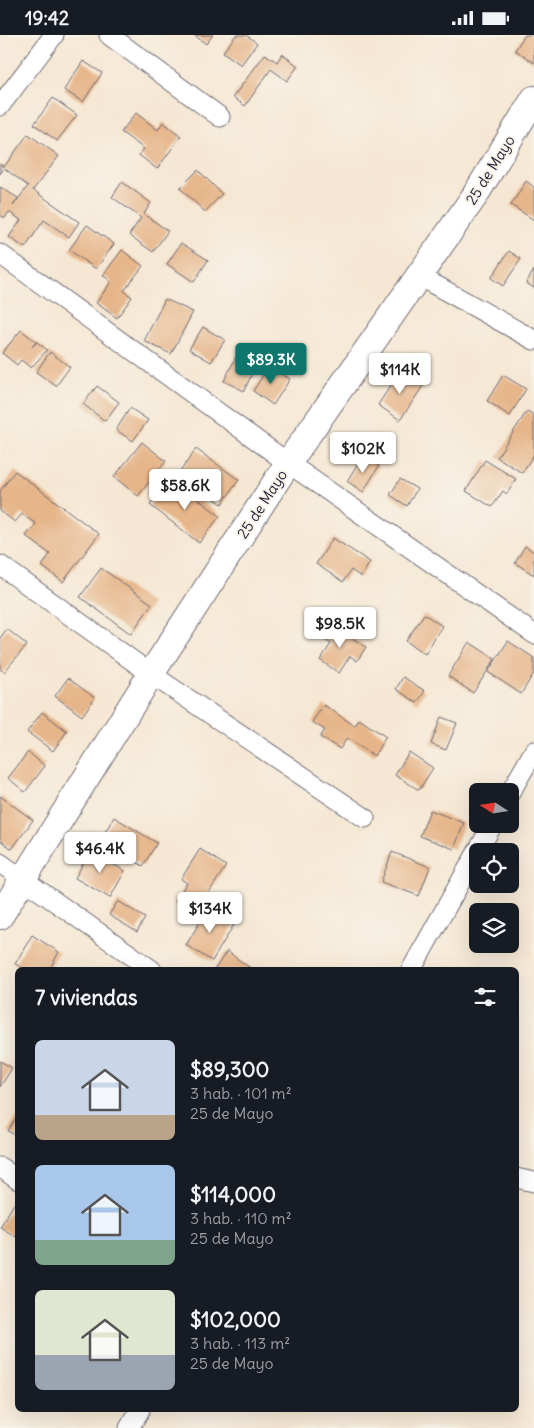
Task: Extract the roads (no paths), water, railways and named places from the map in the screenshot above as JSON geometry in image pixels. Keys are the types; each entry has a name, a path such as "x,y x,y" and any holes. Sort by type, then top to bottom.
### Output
{"street":[{"path":"0,106 54,35"},
{"path":"109,35 220,117"},
{"name":"25 de Mayo","path":"0,916 151,674 288,463 474,197 534,99"},
{"path":"0,254 288,463 534,634"},
{"path":"419,276 534,340"},
{"path":"0,565 151,674 365,818"},
{"path":"516,783 534,751"},
{"path":"413,967 488,833"},
{"path":"0,863 148,967"},
{"path":"0,1167 15,1178"},
{"path":"519,1179 534,1182"},
{"path":"129,1428 139,1412"}]}
